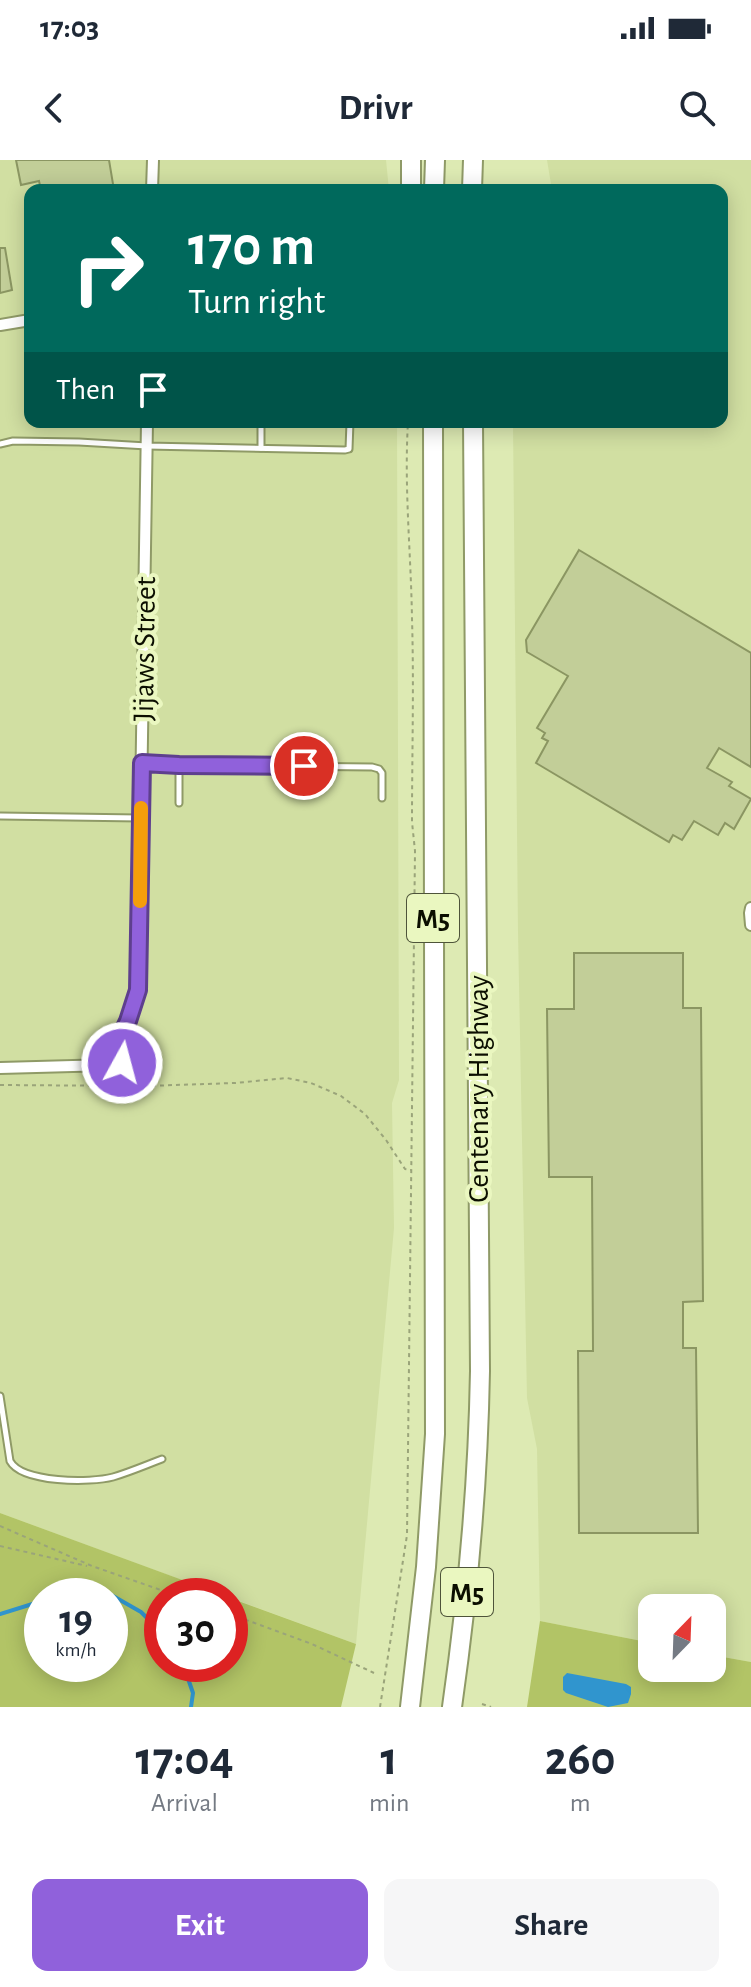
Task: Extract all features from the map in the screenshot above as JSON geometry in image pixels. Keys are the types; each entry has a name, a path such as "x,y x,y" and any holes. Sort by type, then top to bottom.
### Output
{"highway":[{"path":"411,160 411,184"},
{"path":"434,184 435,160"},
{"path":"472,184 473,160"},
{"name":"Centenary Highway","path":"410,1707 426,1567 435,1434 433,428"},
{"name":"Centenary Highway","path":"452,1707 470,1564 479,1445 473,428"},
{"path":"457,1673 475,1706"}],"street":[{"path":"152,184 153,160"},
{"path":"0,325 24,321"},
{"name":"Jijaws Street","path":"122,1063 119,1040 138,990 147,428"},
{"path":"751,908 751,925"},
{"path":"0,1068 146,1064"}],"lane":[{"path":"261,428 261,448"},
{"path":"0,444 13,441 345,450 350,445 350,428"},
{"path":"142,763 372,767 382,773 382,798"},
{"path":"179,765 179,803"},
{"path":"0,816 141,818"},
{"path":"0,1396 10,1461 21,1472 59,1480 110,1478 162,1459"}],"path":[{"path":"380,1707 407,1535 415,851 412,822 408,428"},
{"path":"0,1085 146,1086 287,1078 311,1083 341,1096 365,1114 405,1169 412,1170"},
{"path":"0,1526 92,1566 144,1584"},
{"path":"0,1546 92,1566"},
{"path":"248,1621 312,1644 374,1673"},
{"path":"475,1706 491,1707"}],"shaded area":[{"path":"0,160 386,160 388,184 24,184 24,428 397,428 399,1080 392,1103 394,1228 356,1644 248,1604 248,1578 177,1578 0,1513"},
{"path":"547,160 751,160 751,1662 726,1658 726,1594 638,1594 638,1640 540,1621 537,1449 527,1398 518,932 513,428 728,428 728,184 551,184"},
{"path":"0,1513 177,1578 144,1578 144,1682 248,1682 248,1605 356,1644 341,1707 0,1707"},
{"path":"540,1621 638,1640 638,1682 726,1682 726,1658 751,1662 751,1707 527,1707"}],"water":[{"path":"567,1673 626,1684 631,1687 628,1703 608,1707 566,1693 563,1677"}],"building":[{"path":"16,160 109,160 113,184 40,184 39,181 21,185"},
{"path":"0,248 5,248 12,290 0,293"},
{"path":"579,550 751,653 751,767 719,748 707,768 732,782 729,786 751,799 734,829 725,823 718,835 694,821 682,840 673,835 669,842 536,763 548,741 542,738 545,733 537,728 568,676 527,652 526,640"},
{"path":"574,953 683,953 683,1008 701,1008 703,1301 683,1302 683,1348 696,1348 698,1533 579,1533 578,1351 593,1351 592,1177 549,1177 547,1009 574,1009"}],"waterway":[{"path":"128,1605 144,1615"},
{"path":"0,1614 24,1607"},
{"path":"189,1682 193,1693 191,1707"}],"slow traffic":[{"path":"140,901 141,808"}],"route":[{"path":"122,1063 119,1040 138,990 142,763 304,766"}]}
